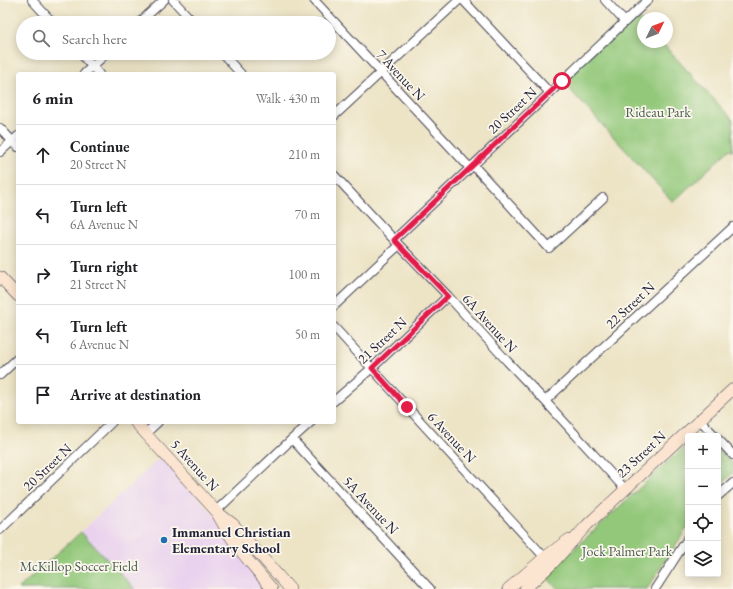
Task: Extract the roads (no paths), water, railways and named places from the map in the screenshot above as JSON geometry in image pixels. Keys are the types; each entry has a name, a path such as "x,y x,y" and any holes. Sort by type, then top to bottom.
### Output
{"main road":[{"path":"0,277 16,294"},
{"name":"23 Street N","path":"508,589 548,561 733,389"},
{"name":"5 Avenue N","path":"136,424 216,511 233,524 287,588"},
{"name":"5 Avenue N","path":"216,511 228,533 243,554 272,589"},
{"name":"23 Street N","path":"525,589 548,561"}],"street":[{"path":"32,0 47,16"},
{"path":"147,16 164,0"},
{"path":"173,0 188,16"},
{"name":"7 Avenue N","path":"314,0 329,16"},
{"path":"336,114 459,0"},
{"path":"463,0 550,93"},
{"path":"604,0 625,22"},
{"name":"20 Street N","path":"336,304 471,167 648,0"},
{"name":"7 Avenue N","path":"336,24 549,248 603,198"},
{"path":"86,60 97,72"},
{"path":"86,72 99,60"},
{"path":"228,60 239,72"},
{"path":"0,128 16,141 0,152"},
{"name":"6A Avenue N","path":"336,177 626,489"},
{"name":"22 Street N","path":"545,401 733,228"},
{"name":"21 Street N","path":"336,399 372,368 448,296"},
{"name":"6 Avenue N","path":"336,329 548,561"},
{"path":"0,375 16,360"},
{"path":"700,420 712,433"},
{"name":"20 Street N","path":"0,530 110,424"},
{"path":"145,434 156,424"},
{"path":"216,511 308,424"},
{"name":"5A Avenue N","path":"292,439 430,589"},
{"path":"721,442 733,455"},
{"path":"721,493 733,483"},
{"path":"655,589 686,541"}],"place":[{"name":"Immanuel Christian Elementary School","path":"164,540"}],"park label":[{"name":"Rideau Park","path":"658,112"},
{"name":"Jock Palmer Park","path":"627,551"},
{"name":"McKillop Soccer Field","path":"79,566"}]}
